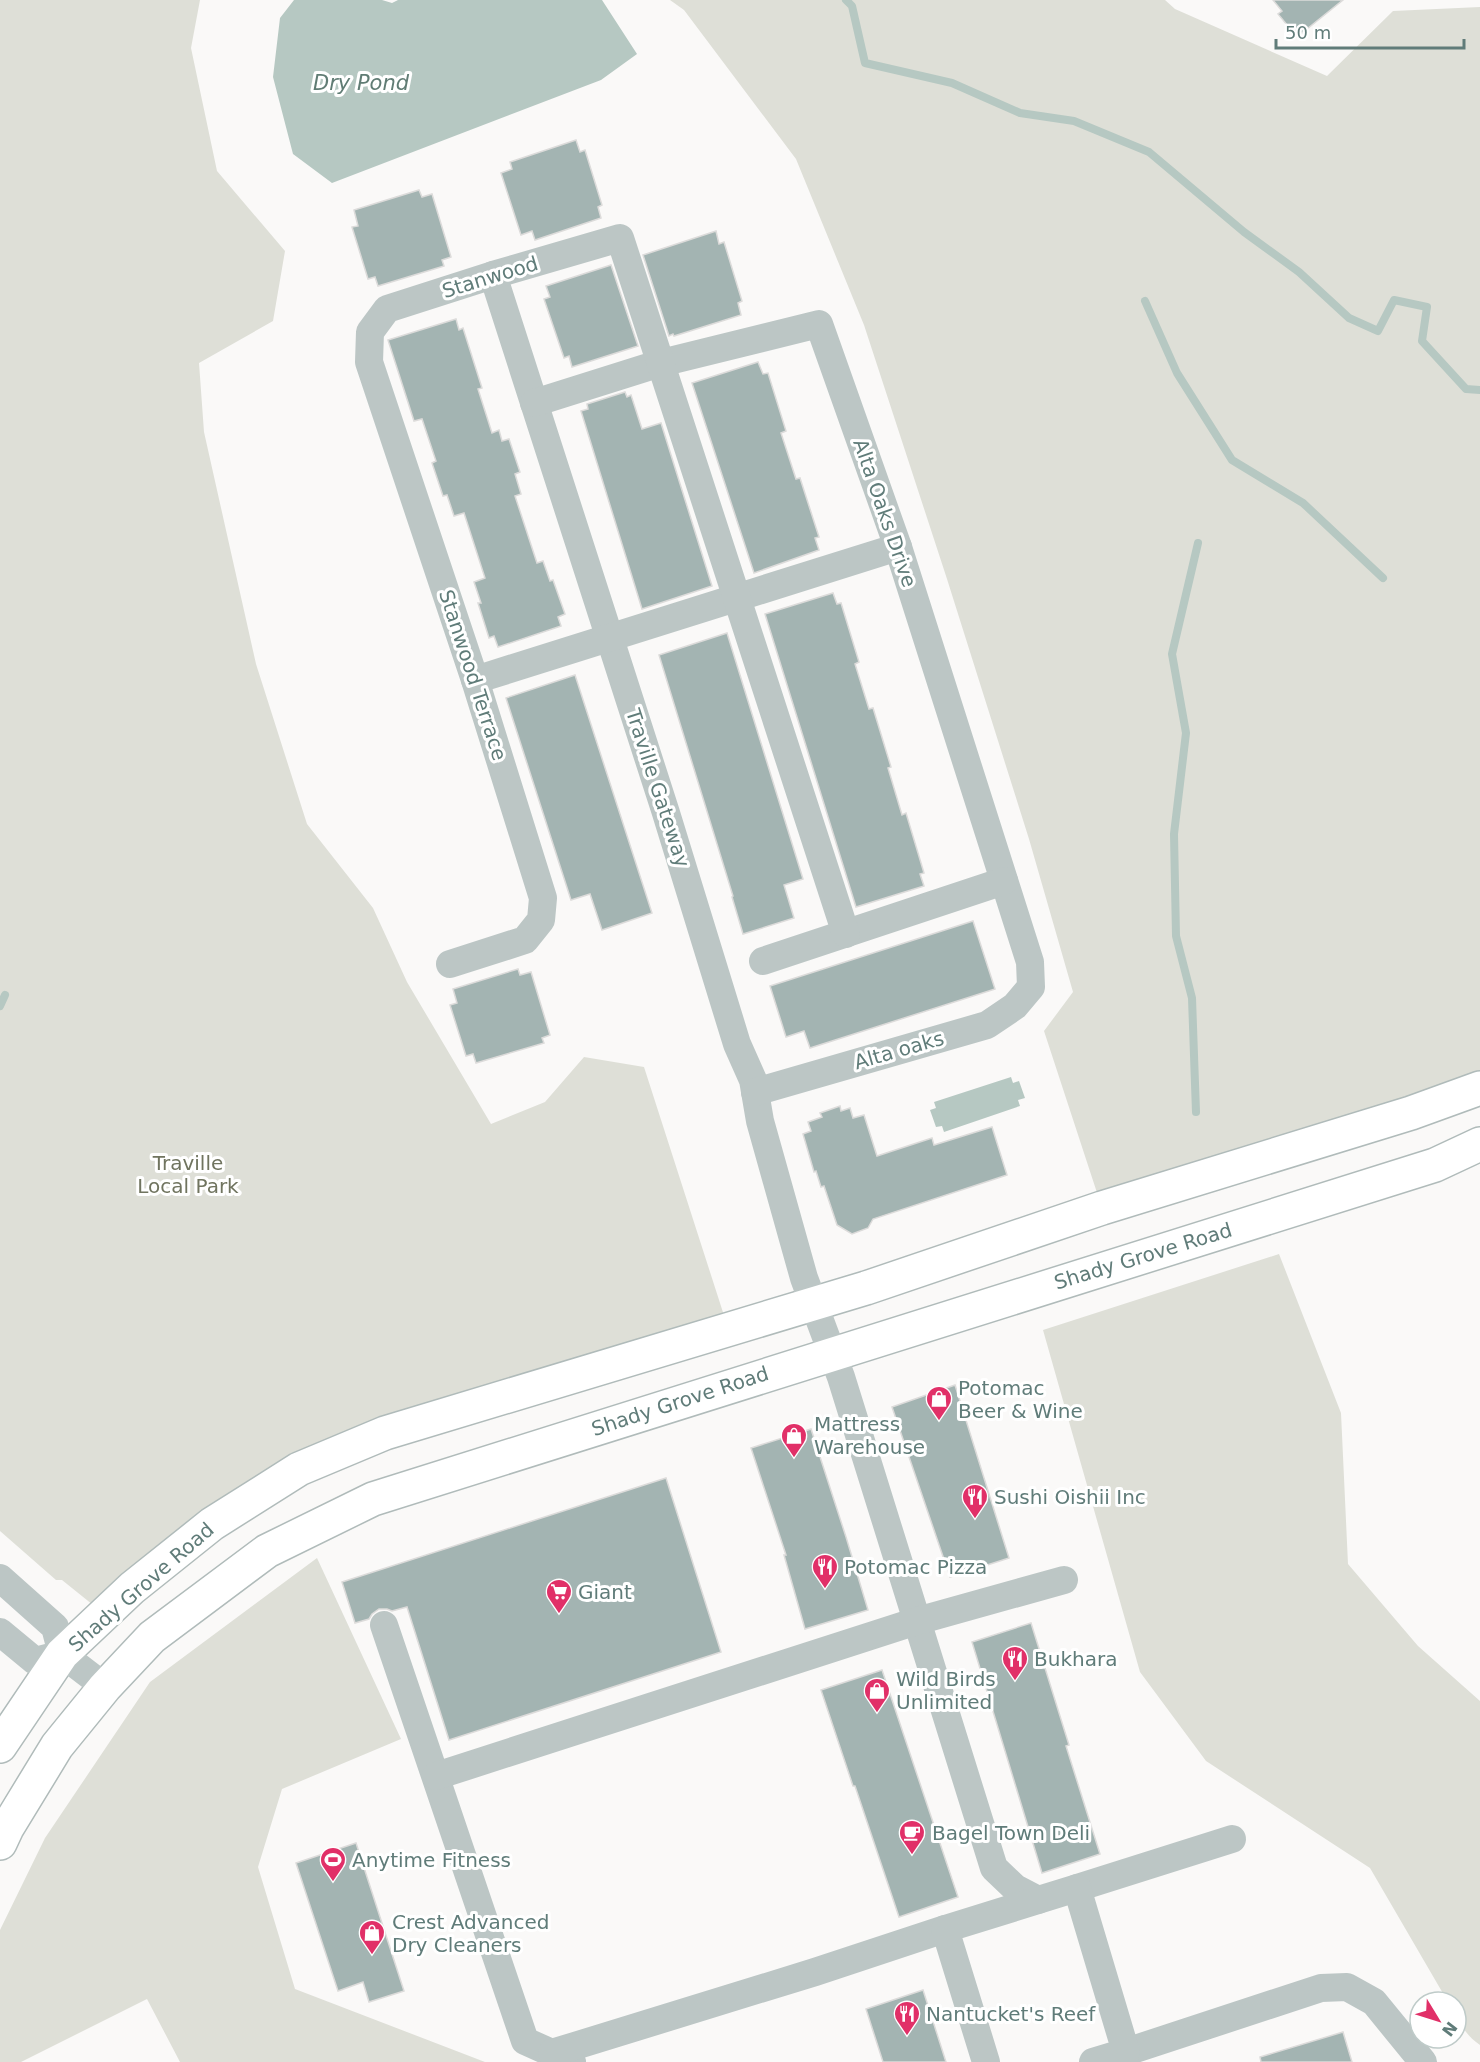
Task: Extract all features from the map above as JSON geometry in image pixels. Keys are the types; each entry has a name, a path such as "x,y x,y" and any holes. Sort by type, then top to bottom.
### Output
{"main road":[{"name":"Shady Grove Road","path":"0,1746 62,1654 132,1588 212,1524 299,1469 385,1433 867,1288 1102,1208 1411,1113 1480,1088"},
{"name":"Shady Grove Road","path":"0,1843 57,1746 105,1687 152,1637 267,1551 373,1499 1435,1165 1480,1144"}],"street":[{"name":"Stanwood","path":"370,332 387,309 620,238 661,363"},
{"name":"Traville Gateway","path":"493,275 669,824 736,1044 753,1080 764,1132 804,1278 832,1353 994,1868"},
{"name":"Alta Oaks Drive","path":"534,403 661,363 819,324 898,548 1030,962 1031,987"},
{"name":"Stanwood Terrace","path":"370,332 369,362 476,680 543,898 541,920 525,940 450,964"},
{"path":"661,363 846,934"},
{"path":"476,680 898,548"},
{"path":"763,962 1004,881"},
{"name":"Alta oaks","path":"755,1092 987,1024 1015,1006 1031,987"},
{"path":"0,1578 55,1627 62,1654 105,1687"},
{"path":"436,1776 917,1621 1064,1580"},
{"path":"384,1625 525,2041 562,2058 815,1971 1232,1839"},
{"path":"0,1632 34,1661 62,1654"},
{"path":"994,1868 1016,1888 1038,1900"},
{"path":"975,1920 990,1893 994,1868"},
{"path":"1077,1888 1126,2052"},
{"path":"945,1929 986,2062"},
{"path":"1093,2062 1321,1988 1347,1987 1374,2002 1423,2062"}],"green space":[{"name":"Traville Local Park","path":"0,0 200,0 191,48 217,171 285,251 273,321 199,363 204,432 256,664 307,824 373,908 407,982 491,1124 545,1102 584,1057 644,1067 729,1331 299,1469 103,1613 62,1580 56,1580 0,1531"},
{"path":"670,0 1165,0 1175,9 1327,76 1393,11 1480,7 1480,1088 1102,1208 1044,1031 1073,992 1029,839 864,325 796,159 684,10"},
{"path":"1279,1254 1341,1413 1348,1564 1418,1646 1480,1701 1480,2045 1468,2034 1468,1990 1441,1990 1370,1868 1206,1761 1140,1672 1043,1330"},
{"path":"317,1558 401,1739 282,1789 258,1867 295,1989 485,2062 180,2062 147,1999 21,2062 0,2062 0,1930 45,1838 150,1682"}],"water":[{"name":"Dry Pond","path":"294,0 382,0 392,3 398,0 602,0 637,54 601,80 332,183 293,154 273,77 280,18"},
{"path":"1011,1077 1013,1083 1019,1081 1025,1098 1018,1100 1020,1106 944,1132 942,1126 936,1127 930,1110 936,1108 934,1102"}],"building":[{"path":"1273,0 1343,0 1297,37 1278,14 1282,11"},
{"path":"576,140 580,152 585,150 602,205 598,207 601,218 535,240 532,231 521,235 501,173 512,169 510,162"},
{"path":"419,190 422,197 432,194 451,257 442,260 444,266 378,286 375,277 368,279 352,227 358,226 354,210"},
{"path":"716,231 719,244 724,242 742,301 738,303 741,315 669,336 643,255"},
{"path":"611,265 638,346 572,367 569,356 564,358 544,299 550,297 546,286"},
{"path":"456,319 459,330 463,328 482,388 478,389 492,433 499,430 502,441 509,439 520,472 515,474 521,494 515,496 537,563 543,561 550,581 553,580 565,614 558,617 561,626 498,647 494,636 489,638 478,603 481,603 474,582 485,578 464,513 454,516 447,495 443,496 432,463 436,461 422,419 414,421 388,340"},
{"path":"758,362 763,374 768,373 786,431 781,433 796,479 800,478 819,537 815,538 819,550 754,573 692,383"},
{"path":"625,392 627,397 631,395 642,429 661,423 712,586 642,609 581,411 588,409 587,404"},
{"path":"833,593 837,604 841,603 859,662 855,664 869,709 873,708 891,767 888,768 902,815 906,813 924,873 920,874 924,886 856,907 765,614"},
{"path":"727,633 803,879 784,885 794,918 743,934 659,655"},
{"path":"575,675 652,913 602,930 590,894 571,900 506,698"},
{"path":"973,921 995,989 810,1048 804,1031 786,1037 770,986"},
{"path":"518,969 520,975 531,972 550,1035 542,1038 544,1043 476,1063 473,1054 466,1056 450,1005 457,1003 453,989"},
{"path":"840,1106 841,1111 850,1108 853,1118 864,1115 877,1156 932,1138 934,1145 992,1127 1007,1175 873,1219 868,1228 852,1234 837,1225 824,1186 821,1187 816,1171 814,1172 803,1134 811,1131 808,1122 822,1117 820,1113"},
{"path":"955,1385 1009,1558 950,1577 892,1407"},
{"path":"811,1429 868,1610 805,1629 784,1555 786,1555 751,1448"},
{"name":"Giant","path":"666,1478 721,1652 449,1740 407,1607 392,1611 379,1609 369,1619 355,1623 342,1582"},
{"path":"1031,1623 1100,1854 1042,1873 972,1642"},
{"path":"882,1670 958,1897 899,1917 821,1690"},
{"path":"356,1843 404,1991 369,2002 363,1982 338,1991 296,1863"},
{"path":"923,1990 946,2062 883,2062 866,2009"},
{"path":"1343,2032 1352,2062 1261,2062 1260,2057"}],"waterway":[{"path":"846,0 852,6 865,63 952,83 1020,113 1074,121 1149,152 1244,232 1299,272 1349,318 1378,331 1394,300 1427,307 1422,341 1466,389 1480,390"},
{"path":"1145,301 1177,373 1232,460 1303,503 1383,578"},
{"path":"1196,1112 1192,998 1176,936 1174,834 1186,733 1172,654 1198,543"},
{"path":"0,1006 5,995"}],"place":[{"name":"Potomac Beer & Wine","path":"939,1422"},
{"name":"Mattress Warehouse","path":"794,1459"},
{"name":"Sushi Oishii Inc","path":"975,1520"},
{"name":"Potomac Pizza","path":"825,1590"},
{"name":"Giant","path":"559,1615"},
{"name":"Bukhara","path":"1015,1682"},
{"name":"Wild Birds Unlimited","path":"877,1714"},
{"name":"Bagel Town Deli","path":"912,1856"},
{"name":"Anytime Fitness","path":"333,1883"},
{"name":"Crest Advanced Dry Cleaners","path":"372,1956"},
{"name":"Nantucket's Reef","path":"907,2037"}]}
